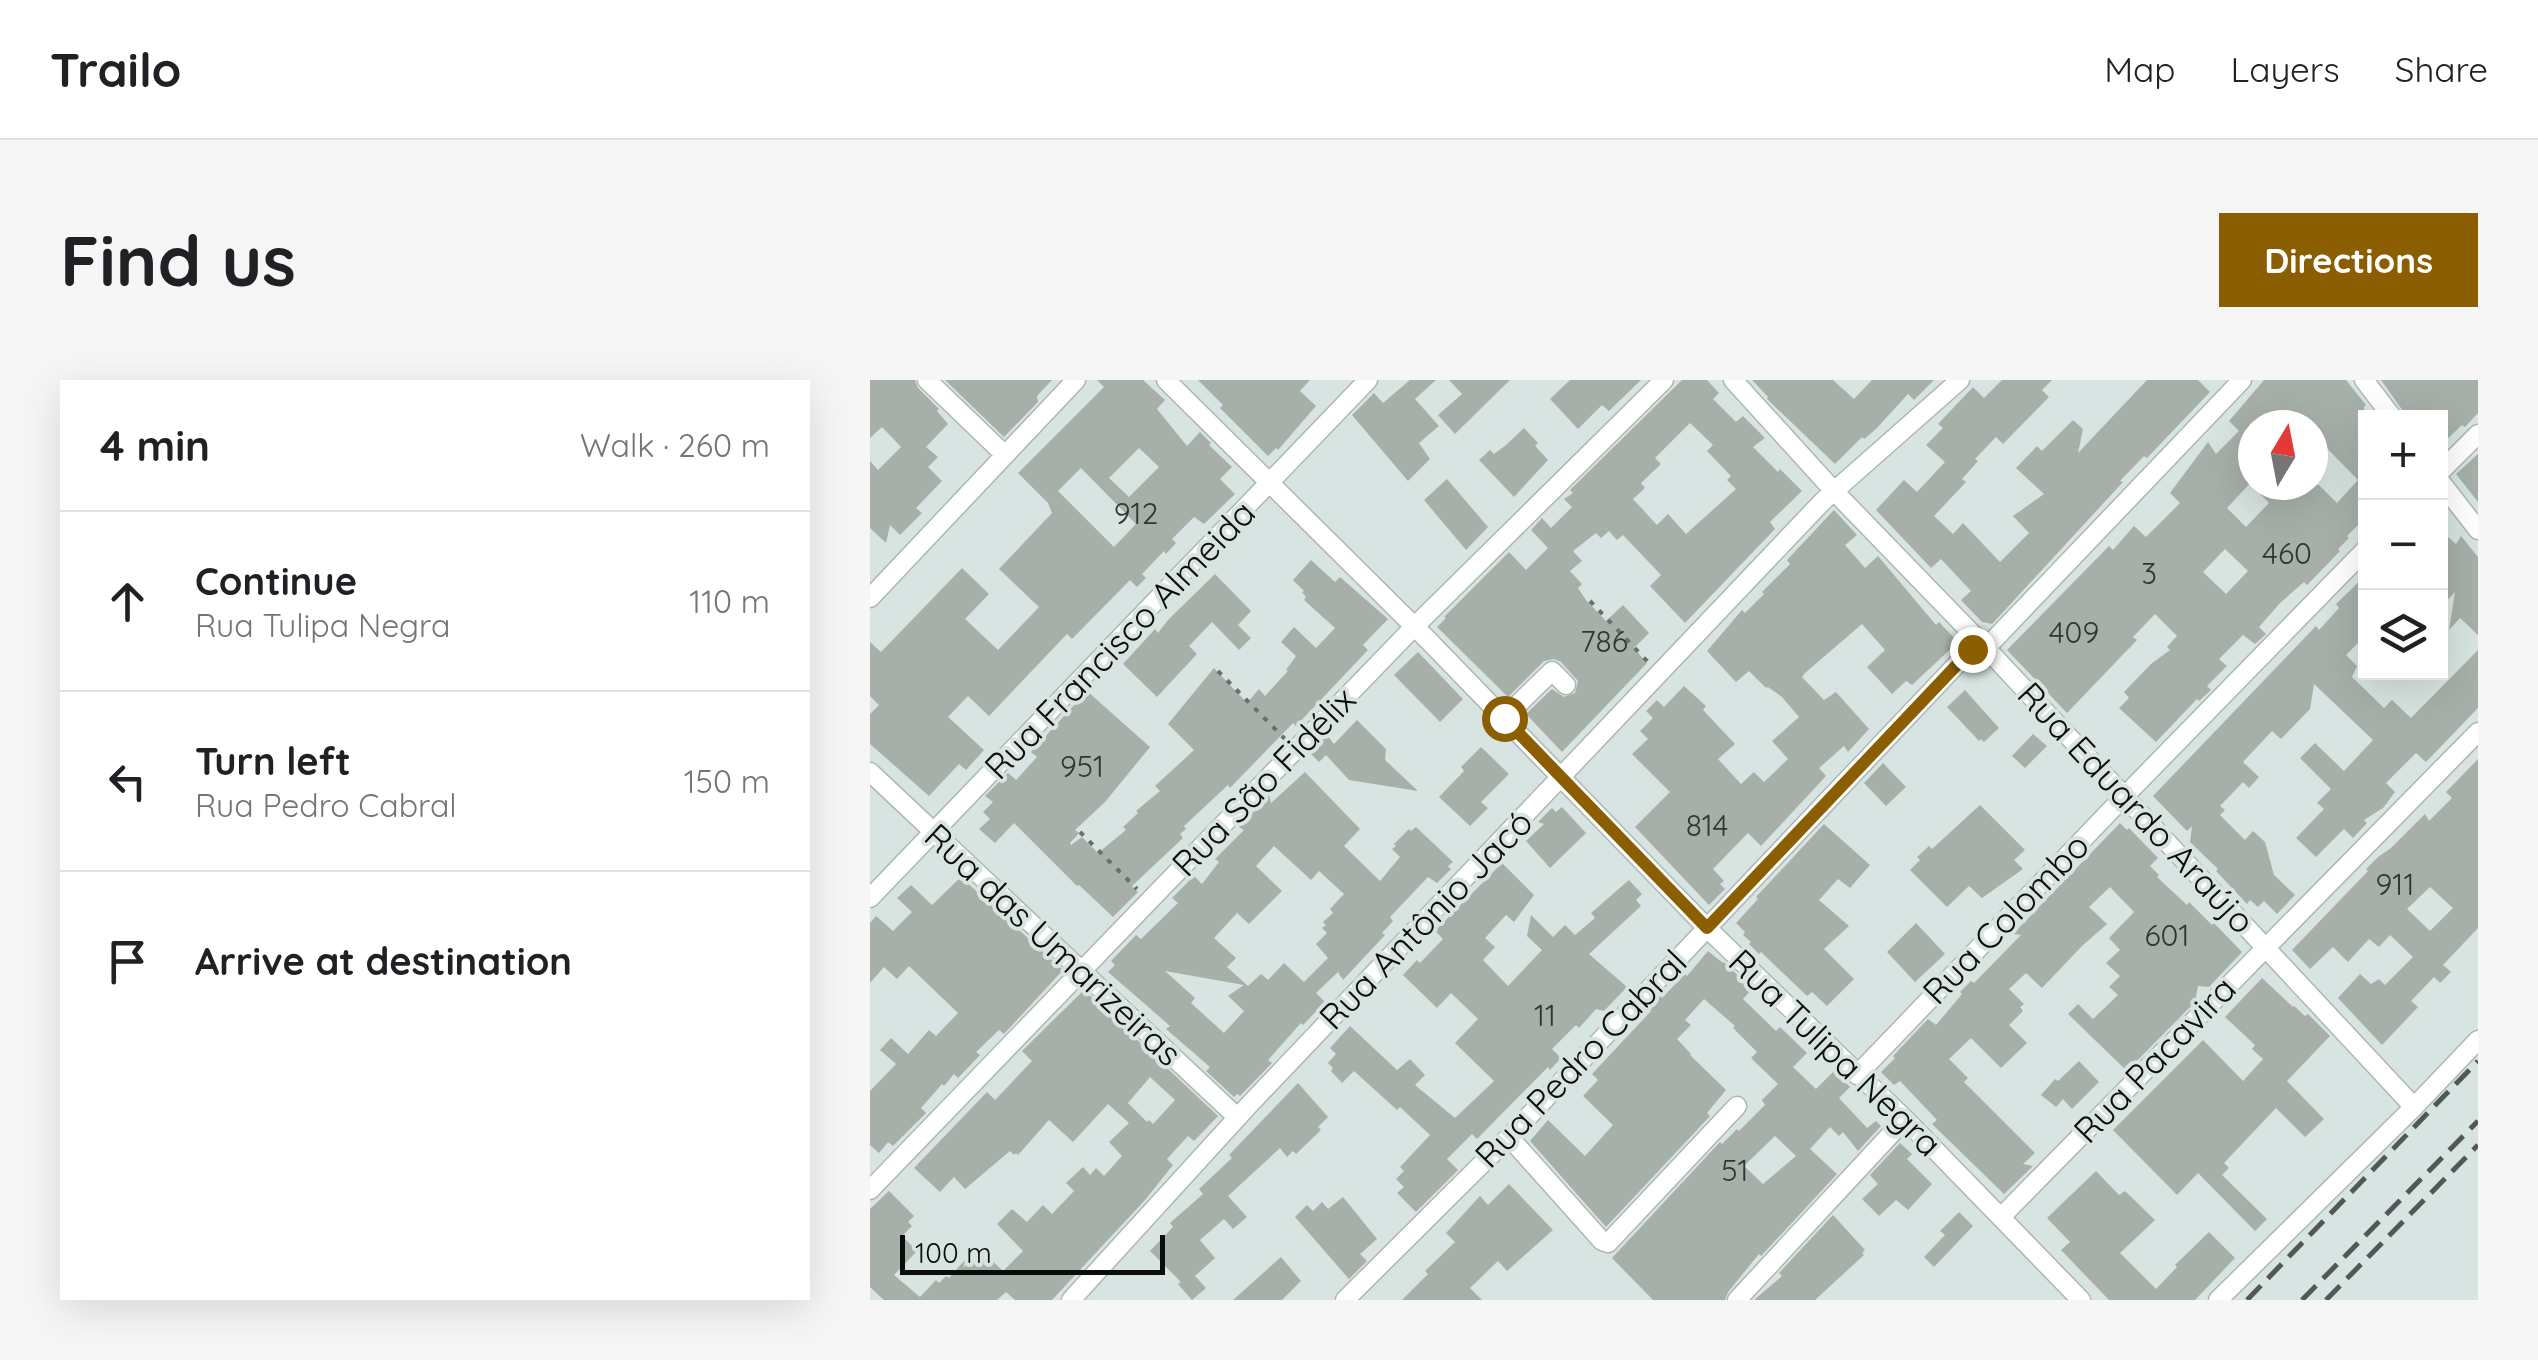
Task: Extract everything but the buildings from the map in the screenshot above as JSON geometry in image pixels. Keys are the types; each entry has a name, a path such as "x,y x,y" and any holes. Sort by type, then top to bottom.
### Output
{"street":[{"path":"927,380 1005,455"},
{"path":"870,598 1076,380"},
{"name":"Rua Tulipa Negra","path":"1166,380 1414,626 1707,928 1905,1119 2082,1300"},
{"name":"Rua Francisco Almeida","path":"870,898 1368,380"},
{"name":"Rua São Fidélix","path":"870,1190 1414,626 1664,380"},
{"name":"Rua Eduardo Araújo","path":"1733,380 2414,1107"},
{"name":"Rua Antônio Jacó","path":"1071,1300 1238,1117 1834,492 1960,380"},
{"name":"Rua Pedro Cabral","path":"1345,1300 1509,1137 1707,928 2242,380"},
{"path":"2364,380 2386,410"},
{"path":"2448,464 2478,434"},
{"path":"2448,491 2478,530"},
{"name":"Rua Colombo","path":"1857,1075 2358,557"},
{"path":"1504,718 1552,671 1566,685"},
{"name":"Rua Pacavira","path":"2001,1218 2478,732"},
{"name":"Rua das Umarizeiras","path":"870,772 1238,1117"},
{"path":"2218,1300 2478,1040"},
{"path":"1509,1137 1602,1241 1608,1243 1737,1106"},
{"path":"1737,1300 1905,1119"}],"path":[{"path":"1590,601 1647,661"},
{"path":"1218,671 1280,734"},
{"path":"1080,832 1150,902"}],"railway":[{"path":"2247,1300 2478,1061"},
{"path":"2302,1300 2478,1121"},
{"path":"2326,1300 2478,1145"}],"route":[{"path":"1504,718 1707,928 1972,649"}]}
